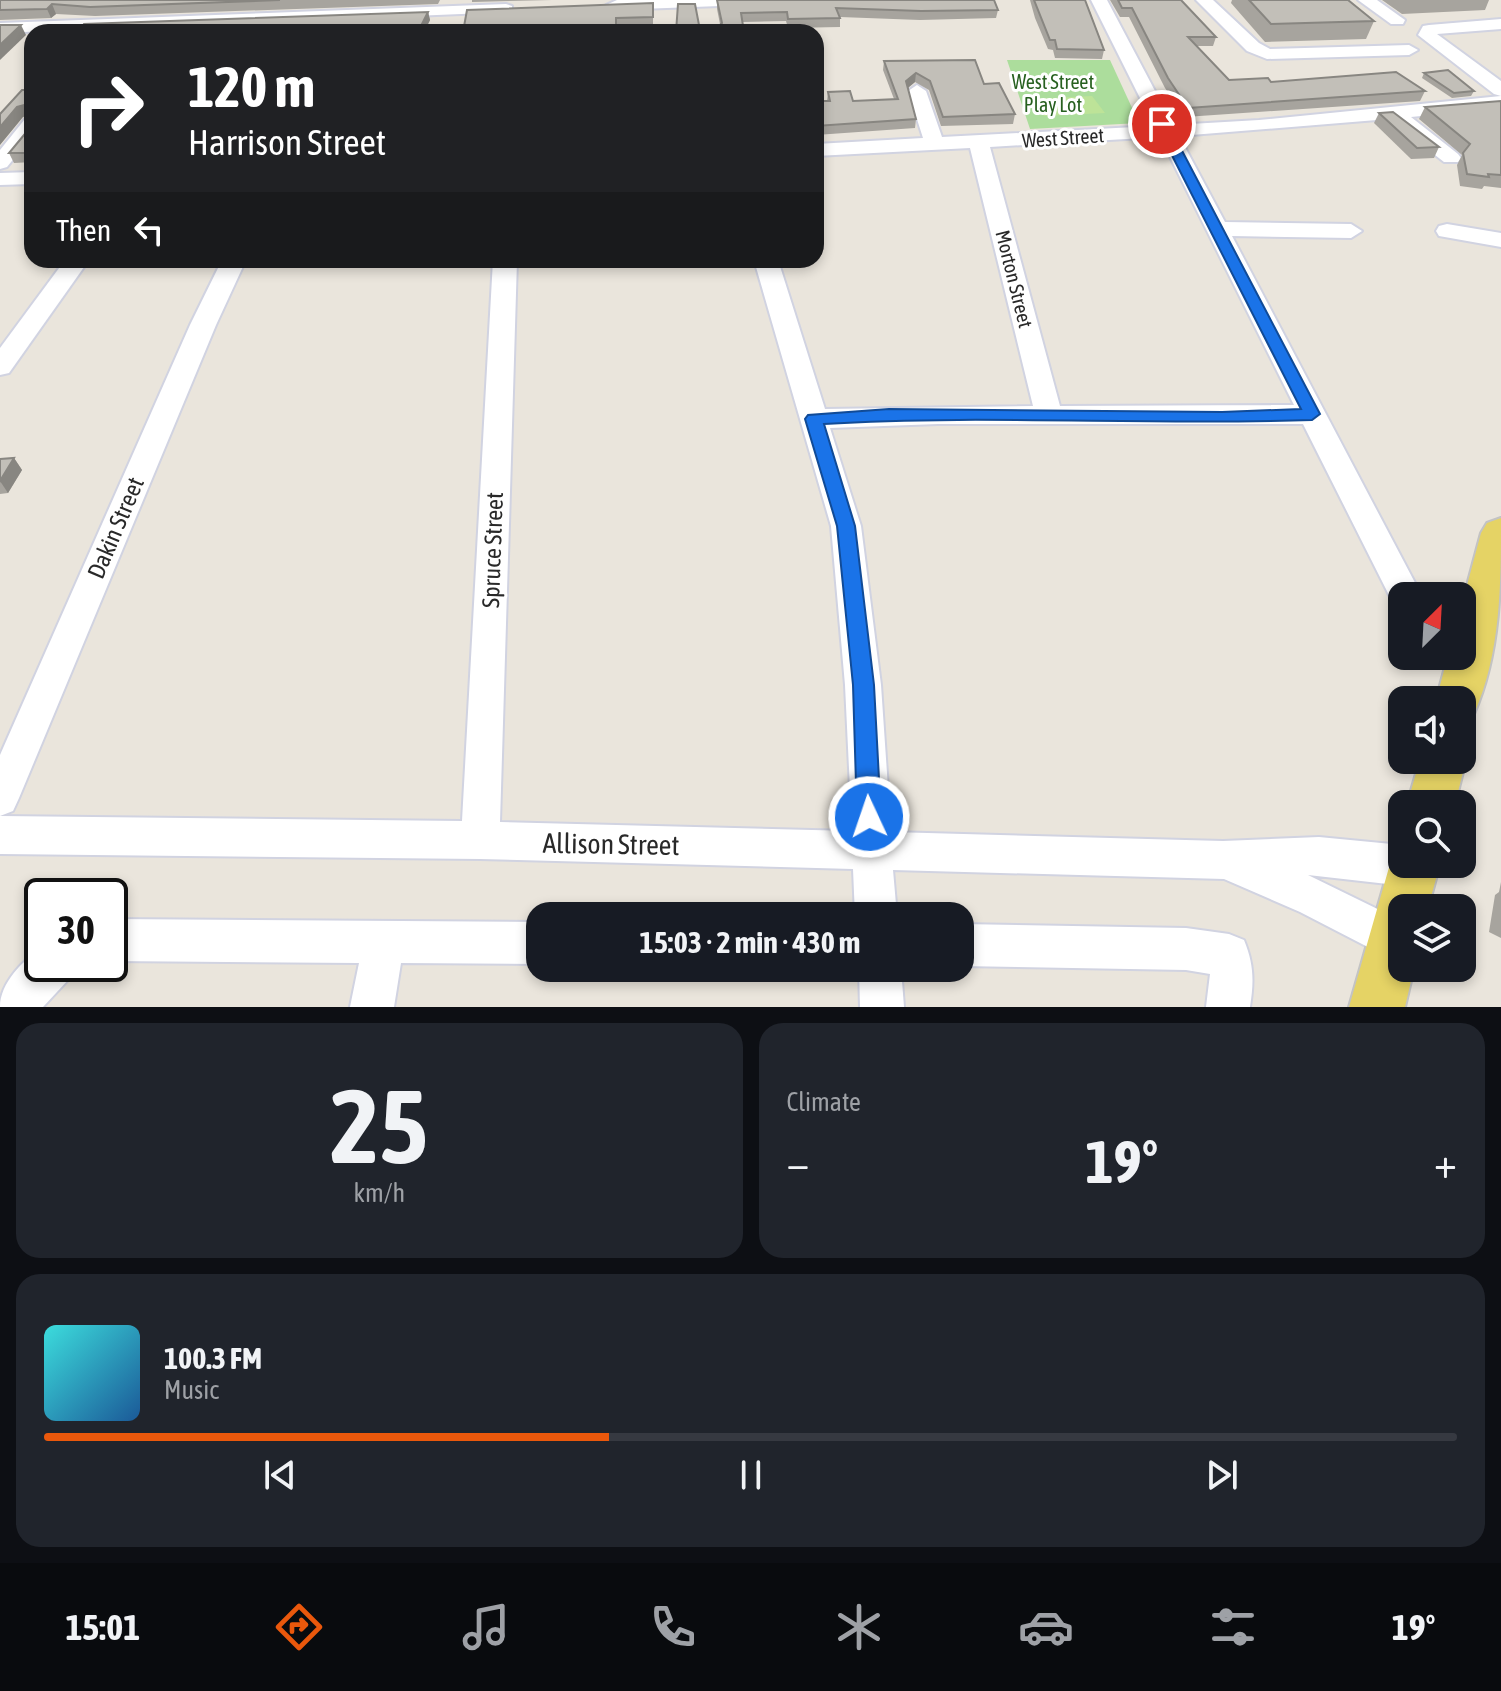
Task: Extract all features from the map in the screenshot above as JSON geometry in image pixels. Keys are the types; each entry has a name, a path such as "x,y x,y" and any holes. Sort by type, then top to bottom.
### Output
{"main road":[{"path":"1460,673 1501,533"},
{"path":"1377,1007 1388,964"}],"street":[{"path":"595,6 746,0"},
{"path":"1099,0 1399,582"},
{"path":"1204,0 1253,47 1267,54 1409,50"},
{"path":"1366,0 1397,20"},
{"path":"704,2 707,19"},
{"path":"244,24 320,15 482,5 516,16"},
{"path":"316,24 320,15"},
{"path":"0,28 24,28"},
{"path":"1499,28 1445,28 1429,30 1427,35 1501,90"},
{"path":"1445,28 1439,34 1438,41 1478,68 1501,75"},
{"path":"1366,52 1390,69"},
{"path":"1475,72 1501,75"},
{"path":"917,91 935,145"},
{"path":"1426,93 1448,108"},
{"name":"West Street","path":"824,150 1165,132 1395,114 1501,102"},
{"path":"1395,114 1451,158"},
{"path":"0,163 24,133"},
{"name":"Morton Street","path":"979,143 1049,415"},
{"path":"0,179 24,178"},
{"path":"1217,229 1351,231"},
{"path":"1447,231 1501,240"},
{"path":"0,367 71,268"},
{"name":"Dakin Street","path":"0,798 230,268"},
{"name":"Spruce Street","path":"480,840 505,268"},
{"path":"768,268 846,526 863,685 875,902"},
{"path":"814,419 889,415 1222,418 1312,414"},
{"name":"Allison Street","path":"0,835 480,840 1223,860 1271,854 1371,859 1402,894"},
{"name":"Allison Street","path":"1223,860 1314,898 1388,898"},
{"path":"128,940 526,943"},
{"path":"372,1007 384,941"},
{"path":"974,945 1186,949 1229,955 1233,980 1228,1007"},
{"path":"18,1007 35,982"},
{"path":"881,982 882,1007"}],"green space":[{"name":"West Street Play Lot","path":"1007,60 1110,60 1139,123 1030,129"},
{"path":"1092,96 1105,113 1044,116 1033,99"}],"building":[{"path":"0,0 280,0 90,7 52,4 47,9 0,10"},
{"path":"717,0 994,0 998,10 836,8 840,18 788,19 787,12 741,13 743,24 722,23"},
{"path":"1034,0 1085,0 1104,50 1057,49 1055,40 1050,40"},
{"path":"1118,0 1181,0 1216,37 1188,37 1229,80 1268,78 1271,82 1396,72 1425,91 1188,108 1168,78 1132,8 1122,8"},
{"path":"1249,0 1348,0 1374,21 1271,24"},
{"path":"653,3 653,17 616,18 616,24 464,24 467,10"},
{"path":"678,4 695,4 699,24 677,24"},
{"path":"428,12 422,24 84,24"},
{"path":"0,25 21,25 0,45"},
{"path":"975,60 984,84 999,83 1015,114 943,117 930,81 916,73 906,81 916,119 824,125 824,101 830,101 828,92 850,91 853,101 898,99 884,61"},
{"path":"1448,70 1474,91 1454,93 1424,73"},
{"path":"24,90 24,105 17,107 0,127 0,114"},
{"path":"1501,101 1501,175 1467,174 1463,153 1470,144 1425,107"},
{"path":"1393,112 1439,147 1417,148 1379,113"},
{"path":"24,135 24,153 9,153"},
{"path":"14,458 0,481 0,459"}],"route":[{"path":"869,817 863,685 846,526 814,419 889,415 1222,418 1312,414 1162,124"}]}
